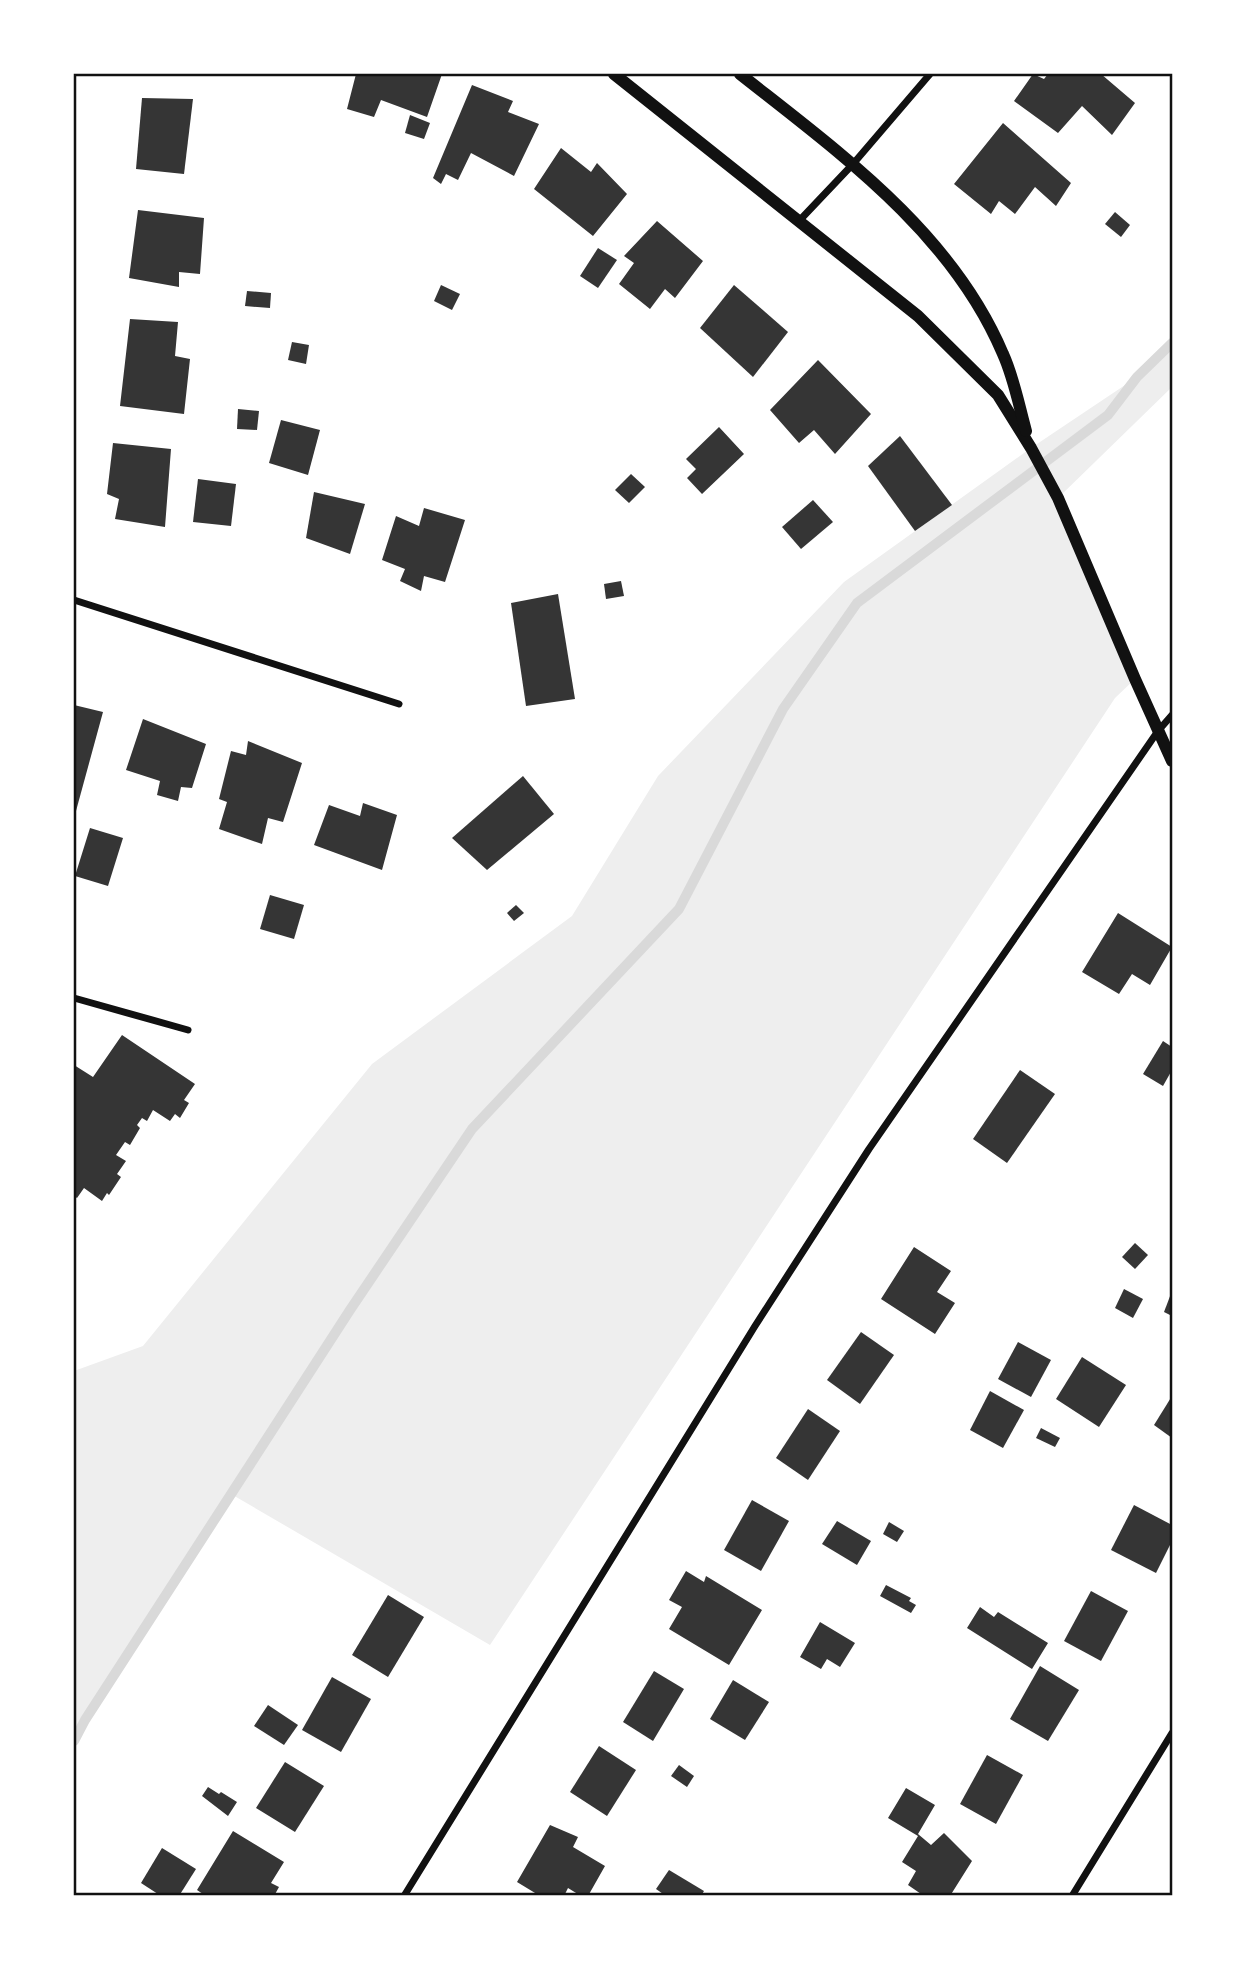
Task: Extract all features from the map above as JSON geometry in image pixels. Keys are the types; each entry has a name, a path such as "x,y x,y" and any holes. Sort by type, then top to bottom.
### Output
{"street":[{"path":"614,74 918,316 998,395 1058,498 1172,761"},
{"path":"740,74 853,164 914,223 949,262 977,304 1004,355 1031,448"},
{"path":"799,221 853,164 930,74"},
{"path":"74,600 399,704"},
{"path":"404,1895 755,1326 848,1182 1158,731 1172,715"},
{"path":"74,998 188,1030"},
{"path":"1072,1895 1172,1733"}],"shaded area":[{"path":"1172,343 1172,387 1058,498 1135,679 1115,698 490,1645 231,1494 74,1740 74,1371 143,1346 372,1064 572,916 658,776 844,582 1031,448 1137,377"}],"building":[{"path":"356,74 442,74 427,117 381,100 374,117 347,109"},
{"path":"1033,74 1044,79 1048,74 1101,74 1135,103 1112,135 1082,106 1058,133 1014,101"},
{"path":"472,85 513,101 508,112 539,124 514,176 471,153 458,180 446,174 441,184 433,178"},
{"path":"142,98 193,99 184,174 136,169"},
{"path":"410,115 430,123 424,139 405,133"},
{"path":"1003,123 1071,183 1056,206 1035,187 1015,214 999,201 991,214 954,184"},
{"path":"561,148 591,172 597,163 627,194 593,236 534,189"},
{"path":"138,210 204,218 200,274 179,272 179,287 129,278"},
{"path":"1115,212 1130,225 1121,237 1105,224"},
{"path":"657,221 703,261 675,298 665,289 650,309 619,284 634,263 624,256"},
{"path":"598,248 617,260 598,288 580,276"},
{"path":"441,285 460,294 452,310 434,301"},
{"path":"734,285 788,332 753,377 700,328"},
{"path":"247,291 271,293 270,308 245,306"},
{"path":"130,319 178,322 175,356 190,359 184,414 120,406"},
{"path":"292,342 309,345 306,364 288,360"},
{"path":"818,360 871,414 835,454 814,430 799,443 770,410"},
{"path":"238,409 259,411 257,430 237,429"},
{"path":"281,420 320,430 308,475 269,463"},
{"path":"719,427 744,454 702,494 687,478 696,469 686,459"},
{"path":"900,436 952,505 915,531 868,466"},
{"path":"113,443 171,449 165,527 115,519 119,499 107,494"},
{"path":"631,474 645,487 629,503 615,490"},
{"path":"198,479 236,484 231,526 193,522"},
{"path":"314,492 365,504 350,554 306,538"},
{"path":"813,500 833,522 801,549 782,527"},
{"path":"424,508 465,520 445,582 424,576 421,591 400,581 405,569 382,560 396,516 419,526"},
{"path":"621,581 624,596 606,599 604,584"},
{"path":"558,594 575,699 526,706 511,603"},
{"path":"74,705 103,712 76,811 74,810"},
{"path":"143,719 206,744 192,788 181,787 178,801 157,795 160,781 126,770"},
{"path":"248,741 302,763 283,822 268,818 262,844 219,829 227,802 219,799 231,751 246,755"},
{"path":"523,776 554,814 487,870 452,838"},
{"path":"363,803 397,815 382,870 314,845 329,805 360,816"},
{"path":"90,828 123,838 108,886 75,876"},
{"path":"270,895 304,905 294,939 260,929"},
{"path":"516,905 524,913 514,921 507,913"},
{"path":"1118,913 1172,947 1150,985 1132,974 1119,994 1082,972"},
{"path":"122,1035 195,1084 184,1100 189,1103 180,1118 175,1114 170,1121 153,1110 147,1121 142,1118 137,1125 140,1128 130,1145 125,1142 116,1155 126,1161 117,1174 121,1177 109,1195 107,1193 102,1201 84,1188 77,1198 74,1196 74,1065 93,1077"},
{"path":"1163,1041 1172,1047 1172,1070 1163,1086 1143,1074"},
{"path":"1020,1070 1055,1094 1007,1163 973,1139"},
{"path":"1135,1243 1148,1255 1135,1269 1122,1257"},
{"path":"914,1247 951,1271 937,1292 955,1303 935,1334 881,1299"},
{"path":"1124,1289 1143,1299 1133,1318 1115,1308"},
{"path":"1172,1291 1172,1316 1164,1312"},
{"path":"861,1332 894,1355 860,1404 827,1380"},
{"path":"1018,1342 1051,1360 1031,1397 998,1379"},
{"path":"1082,1357 1126,1385 1099,1427 1056,1399"},
{"path":"990,1391 1024,1410 1003,1448 970,1430"},
{"path":"1172,1396 1172,1438 1154,1425"},
{"path":"808,1409 840,1431 808,1480 776,1458"},
{"path":"1041,1428 1060,1438 1055,1447 1036,1438"},
{"path":"752,1500 789,1521 761,1571 724,1550"},
{"path":"1134,1505 1172,1525 1172,1541 1156,1573 1111,1550"},
{"path":"837,1521 871,1541 857,1565 822,1544"},
{"path":"889,1522 904,1531 897,1542 883,1534"},
{"path":"686,1571 704,1582 706,1576 762,1610 729,1665 669,1629 682,1607 669,1600"},
{"path":"886,1585 911,1598 909,1601 916,1605 911,1613 880,1596"},
{"path":"1091,1591 1128,1611 1101,1661 1064,1641"},
{"path":"388,1595 424,1617 388,1677 352,1655"},
{"path":"980,1607 994,1617 998,1612 1048,1643 1032,1669 967,1628"},
{"path":"820,1622 855,1643 840,1667 827,1659 821,1669 800,1657"},
{"path":"1040,1666 1079,1690 1048,1741 1010,1719"},
{"path":"654,1671 684,1689 653,1741 623,1722"},
{"path":"332,1677 371,1699 341,1752 302,1730"},
{"path":"733,1680 769,1702 745,1740 710,1719"},
{"path":"268,1705 298,1725 284,1745 254,1726"},
{"path":"599,1746 636,1770 607,1816 570,1792"},
{"path":"987,1755 1023,1775 996,1824 960,1804"},
{"path":"285,1762 324,1786 295,1832 256,1808"},
{"path":"679,1765 694,1776 687,1787 671,1776"},
{"path":"208,1787 237,1802 228,1816 202,1796"},
{"path":"906,1788 935,1805 918,1834 931,1845 944,1833 972,1861 950,1896 924,1896 908,1885 916,1871 902,1862 918,1836 888,1818"},
{"path":"550,1825 578,1837 573,1847 605,1866 588,1896 581,1896 568,1888 564,1896 540,1896 517,1882"},
{"path":"233,1831 284,1862 271,1883 279,1887 274,1896 206,1896 197,1890"},
{"path":"162,1848 196,1869 179,1896 161,1896 141,1883"},
{"path":"669,1870 704,1891 701,1896 666,1896 656,1889"}],"waterway":[{"path":"74,1741 350,1310 472,1129 679,909 783,709 857,603 1108,415 1137,377 1172,343"}]}
